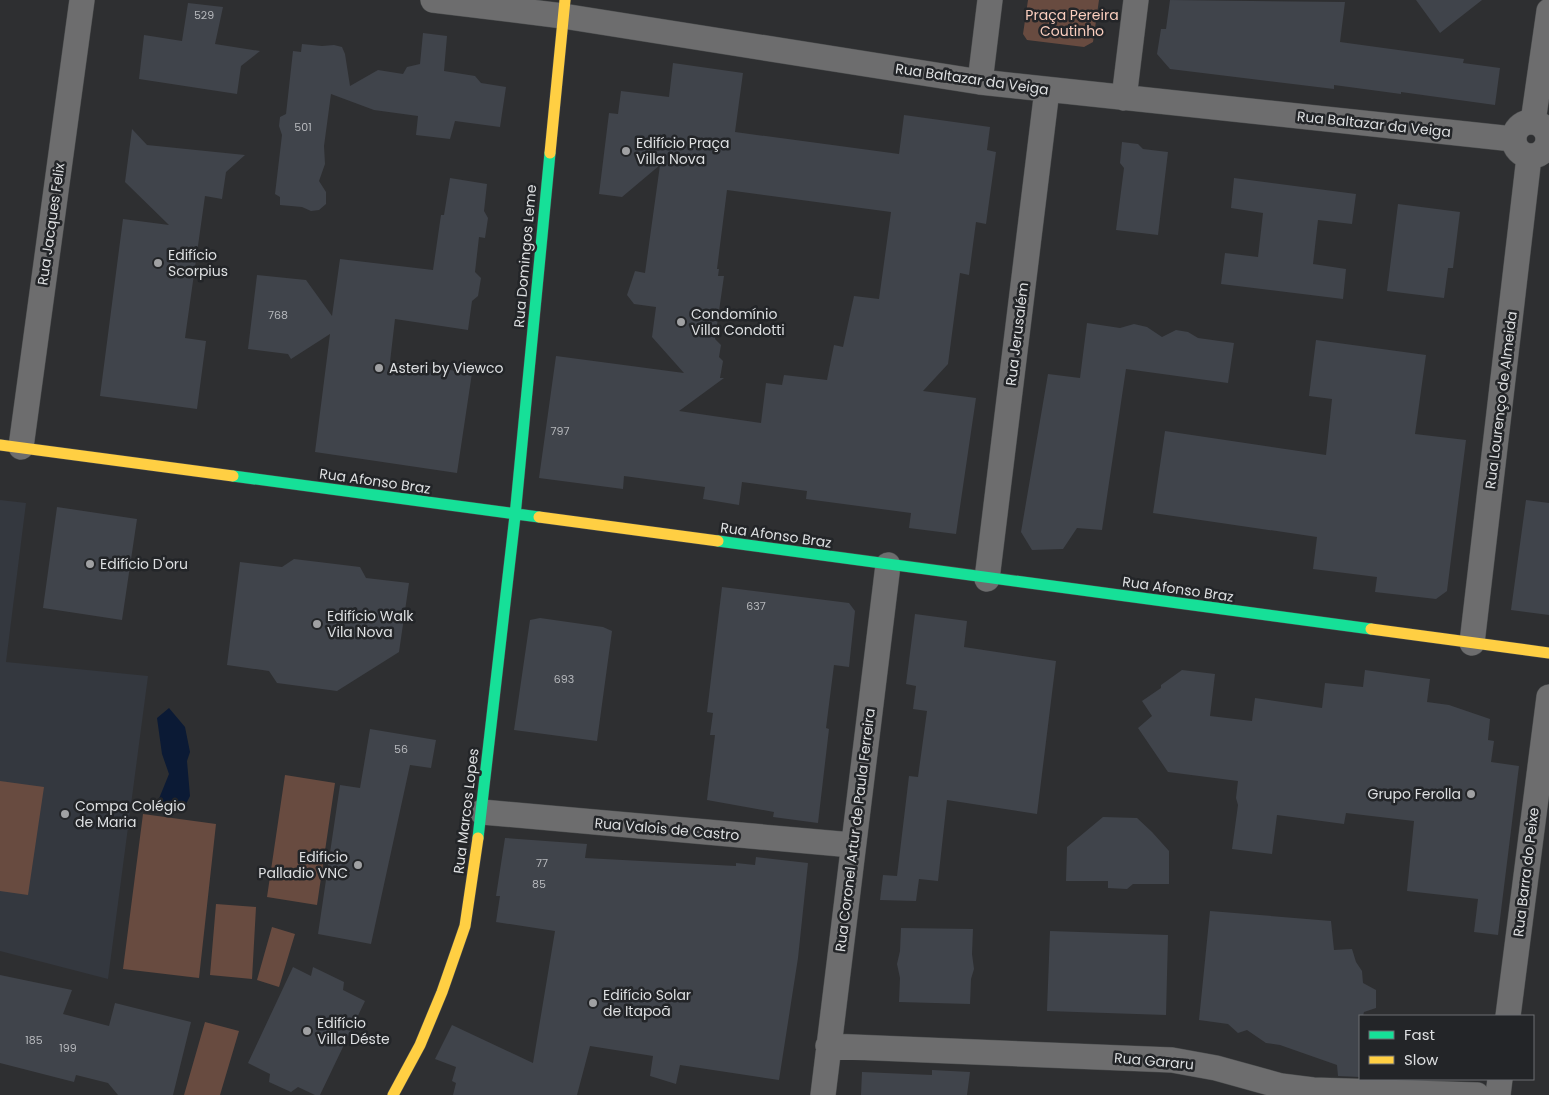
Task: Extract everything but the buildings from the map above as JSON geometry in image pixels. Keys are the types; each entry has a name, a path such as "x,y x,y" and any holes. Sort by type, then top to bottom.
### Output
{"street":[{"name":"Rua Jacques Felix","path":"10,446 82,0"},
{"name":"Rua Baltazar da Veiga","path":"433,0 564,8 980,82 1535,146"},
{"path":"980,82 990,0"},
{"path":"1124,98 1136,0"},
{"name":"Rua Domingos Leme","path":"515,516 564,8"},
{"path":"1535,146 1516,130 1523,123 1533,122 1549,11"},
{"name":"Rua Jerusalém","path":"986,579 1047,90"},
{"name":"Rua Lourenço de Almeida","path":"1472,643 1535,146"},
{"name":"Rua Afonso Braz","path":"10,446 515,516 1549,653"},
{"name":"Rua Marcos Lopes","path":"393,1095 420,1045 442,992 465,926 482,812 515,516"},
{"name":"Rua Coronel Artur de Paula Ferreira","path":"823,1095 852,846 888,565"},
{"name":"Rua Barra do Peixe","path":"1508,1015 1549,697"},
{"name":"Rua Valois de Castro","path":"482,812 852,846"},
{"name":"Rua Gararu","path":"828,1046 1163,1060 1216,1068 1249,1087 1476,1095"},
{"path":"1498,1095 1500,1080"}],"shaded area":[{"name":"Compa Colégio de Maria","path":"0,500 26,503 6,662 148,676 108,979 0,951"}],"green space":[{"name":"Praça Pereira Coutinho","path":"1028,0 1099,0 1093,42 1084,47 1027,40 1023,34"},
{"path":"285,775 335,783 317,905 267,897"},
{"path":"0,781 44,787 28,895 0,891"},
{"path":"143,814 216,824 199,978 123,969"},
{"path":"216,904 256,907 252,979 210,975"},
{"path":"272,927 295,934 279,987 257,980"},
{"path":"205,1022 239,1031 220,1095 184,1095"}],"water":[{"path":"169,708 185,727 190,752 187,761 190,796 183,810 156,806 169,774 162,754 157,718"}],"traffic: fast":[{"path":"478,838 515,516 550,153"},
{"path":"233,476 539,517"},
{"path":"718,541 1371,629"}],"traffic: slow":[{"path":"550,153 565,0"},
{"path":"0,445 233,476"},
{"path":"539,517 718,541"},
{"path":"1371,629 1549,653"},
{"path":"393,1095 420,1045 442,992 465,926 478,838"}],"place":[{"name":"Edifício Praça Villa Nova","path":"626,151"},
{"name":"Edifício Scorpius","path":"158,263"},
{"name":"Condomínio Villa Condotti","path":"681,322"},
{"name":"Asteri by Viewco","path":"379,368"},
{"name":"Edifício D'oru","path":"90,564"},
{"name":"Edifício Walk Vila Nova","path":"317,624"},
{"name":"Grupo Ferolla","path":"1471,794"},
{"name":"Compa Colégio de Maria","path":"65,814"},
{"name":"Edificio Palladio VNC","path":"358,865"},
{"name":"Edifício Solar de Itapoã","path":"593,1003"},
{"name":"Edifício Villa Déste","path":"307,1031"}]}
